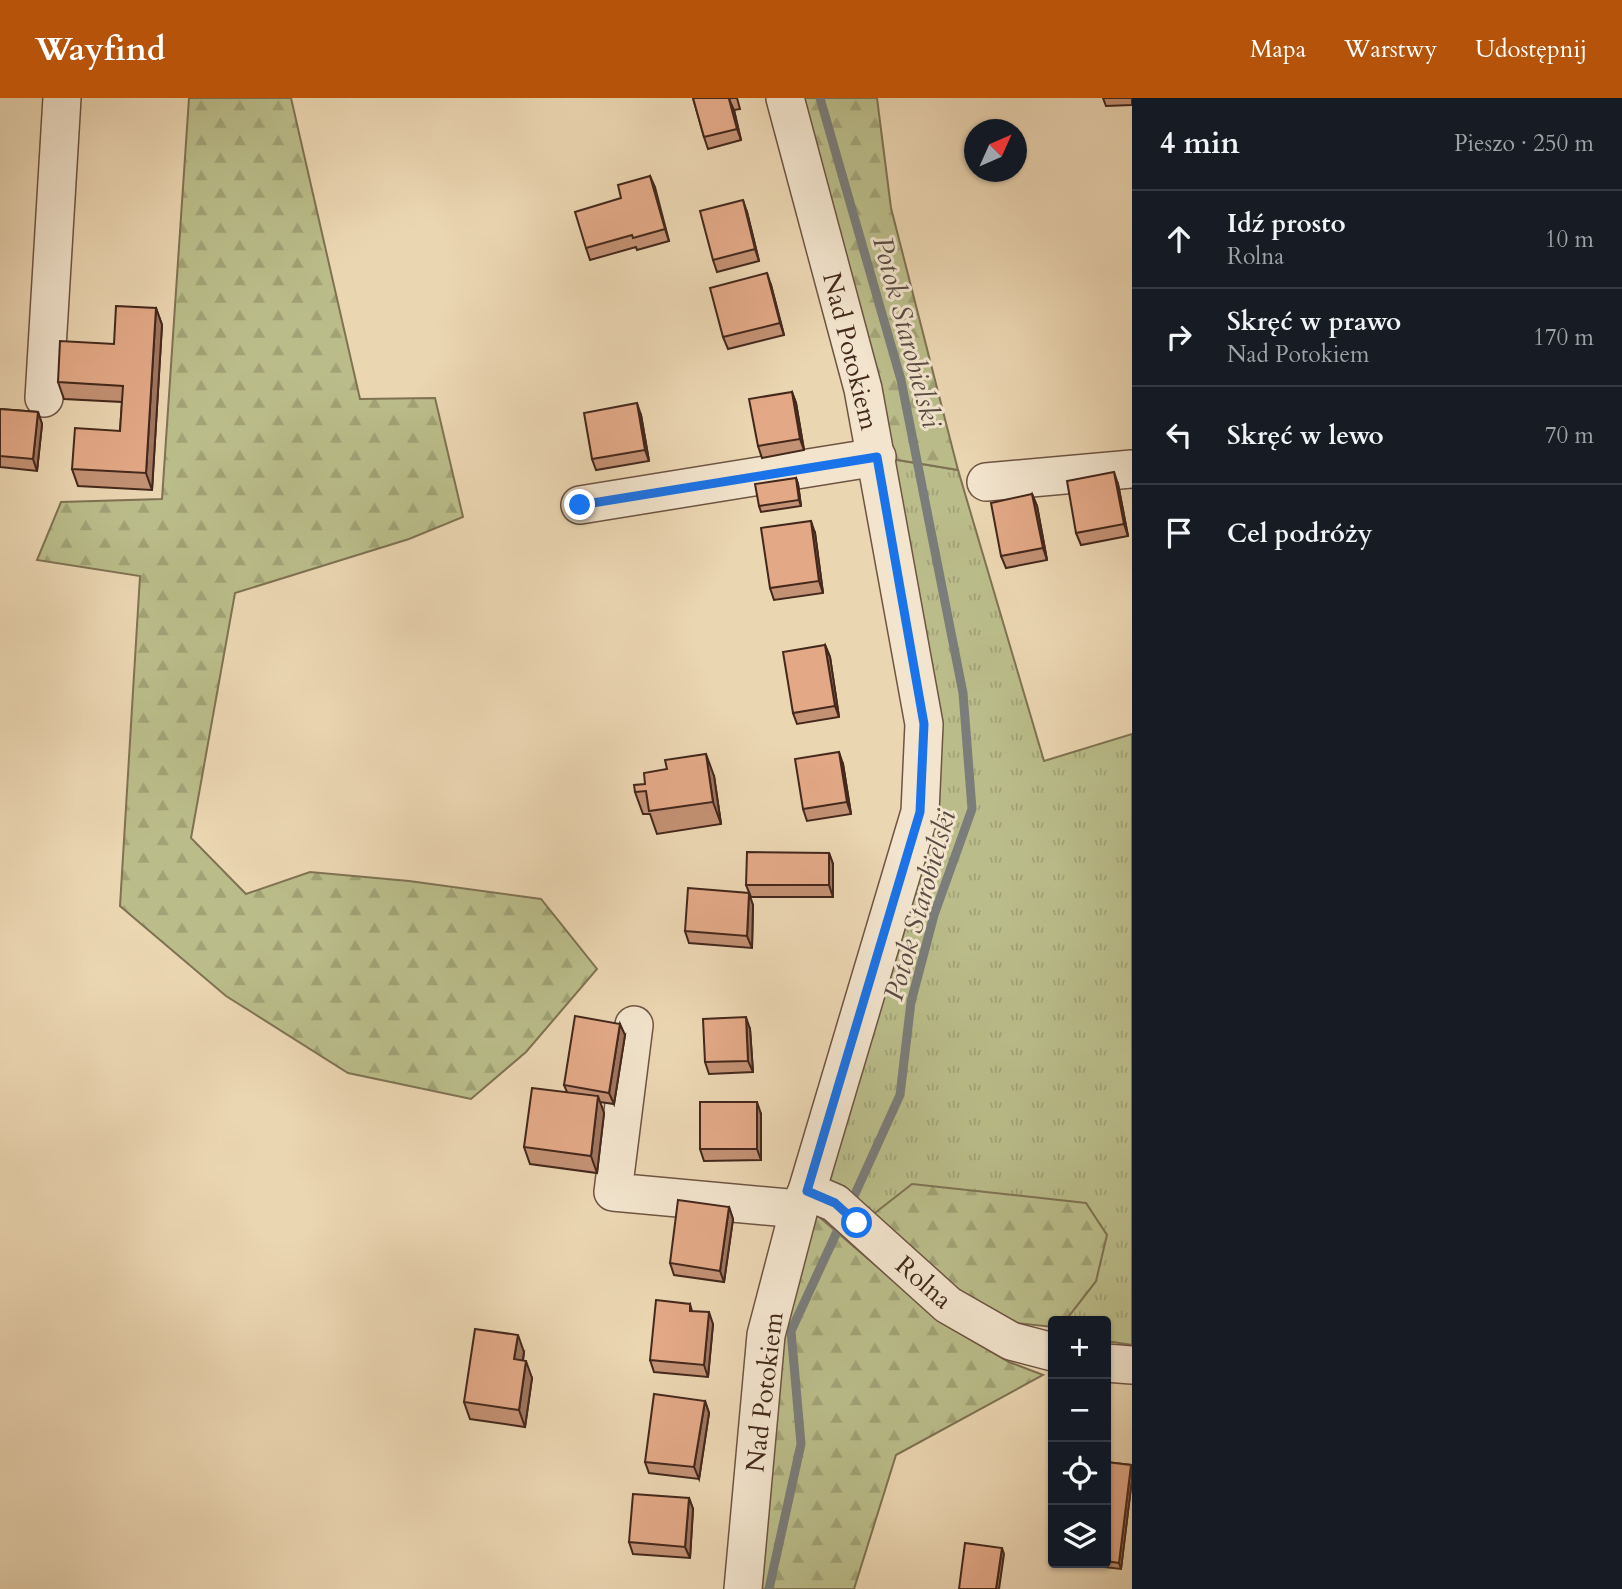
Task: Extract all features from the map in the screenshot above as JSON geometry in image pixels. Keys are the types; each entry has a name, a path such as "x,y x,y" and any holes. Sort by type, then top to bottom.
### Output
{"street":[{"path":"44,398 62,98"},
{"name":"Nad Potokiem","path":"743,1589 766,1335 824,1207 920,812 924,724 863,389 785,98"},
{"path":"580,505 877,457"},
{"path":"986,482 1132,469"},
{"path":"634,1025 613,1192 824,1207"},
{"name":"Rolna","path":"824,1207 948,1305 1012,1341 1048,1351"},
{"path":"1111,1363 1132,1365"}],"green space":[{"path":"189,98 291,98 360,399 435,398 463,517 409,539 235,593 191,838 246,894 310,872 409,881 541,899 597,969 526,1052 471,1099 348,1073 226,996 120,906 140,576 37,560 61,502 162,499"},
{"path":"800,98 877,98 891,208 958,470 892,459"},
{"path":"892,459 958,470 1044,761 1132,734 1132,1345 1111,1342 1111,1316 1069,1316 1096,1281 871,1216 825,1180 939,813 938,720"},
{"path":"912,1184 1086,1203 1107,1235 1096,1281 1069,1316 1048,1316 1048,1326 1015,1323 961,1294 871,1216"},
{"path":"817,1215 944,1324 1009,1362 1043,1375 896,1455 854,1589 758,1589 782,1326"}],"building":[{"path":"693,98 731,98 729,99 737,129 704,137"},
{"path":"650,176 665,229 586,248 575,212 621,198 618,185"},
{"path":"743,200 755,249 713,260 700,211"},
{"path":"767,273 780,323 723,337 710,288"},
{"path":"116,306 156,308 146,473 72,469 75,428 120,431 123,386 58,382 60,341 114,344"},
{"path":"792,392 800,439 758,446 749,399"},
{"path":"637,403 645,450 592,459 584,413"},
{"path":"0,409 38,412 33,459 0,456"},
{"path":"1114,472 1124,524 1076,533 1067,481"},
{"path":"796,478 799,500 759,506 755,484"},
{"path":"1032,494 1043,548 1001,556 991,503"},
{"path":"811,521 819,581 770,588 761,528"},
{"path":"825,645 835,706 793,713 783,652"},
{"path":"839,752 847,802 803,809 795,759"},
{"path":"706,754 713,802 649,811 646,791 635,792 634,785 645,784 644,773 667,769 665,760"},
{"path":"747,852 829,853 829,885 746,885"},
{"path":"688,888 749,893 747,936 685,931"},
{"path":"575,1016 620,1024 609,1093 564,1085"},
{"path":"746,1017 748,1061 705,1062 703,1019"},
{"path":"532,1088 598,1096 591,1156 524,1147"},
{"path":"700,1102 757,1102 757,1149 700,1149"},
{"path":"678,1200 729,1207 720,1271 670,1263"},
{"path":"656,1300 690,1304 690,1311 709,1312 704,1365 650,1360"},
{"path":"475,1329 518,1335 514,1359 526,1361 519,1410 464,1402"},
{"path":"654,1394 705,1401 694,1467 645,1462"},
{"path":"1111,1463 1131,1465 1119,1563 1111,1562"},
{"path":"633,1494 689,1498 685,1547 629,1542"},
{"path":"965,1543 1002,1548 996,1589 959,1589"}],"waterway":[{"name":"Potok Starobielski","path":"820,98 901,380 963,693 972,809 934,915 911,1002 900,1095 850,1205"},
{"name":"Potok Starobielski","path":"769,1589 801,1444 791,1331 842,1221"}],"route":[{"path":"580,505 877,457 924,724 920,812 807,1191 835,1203 857,1223"}]}
